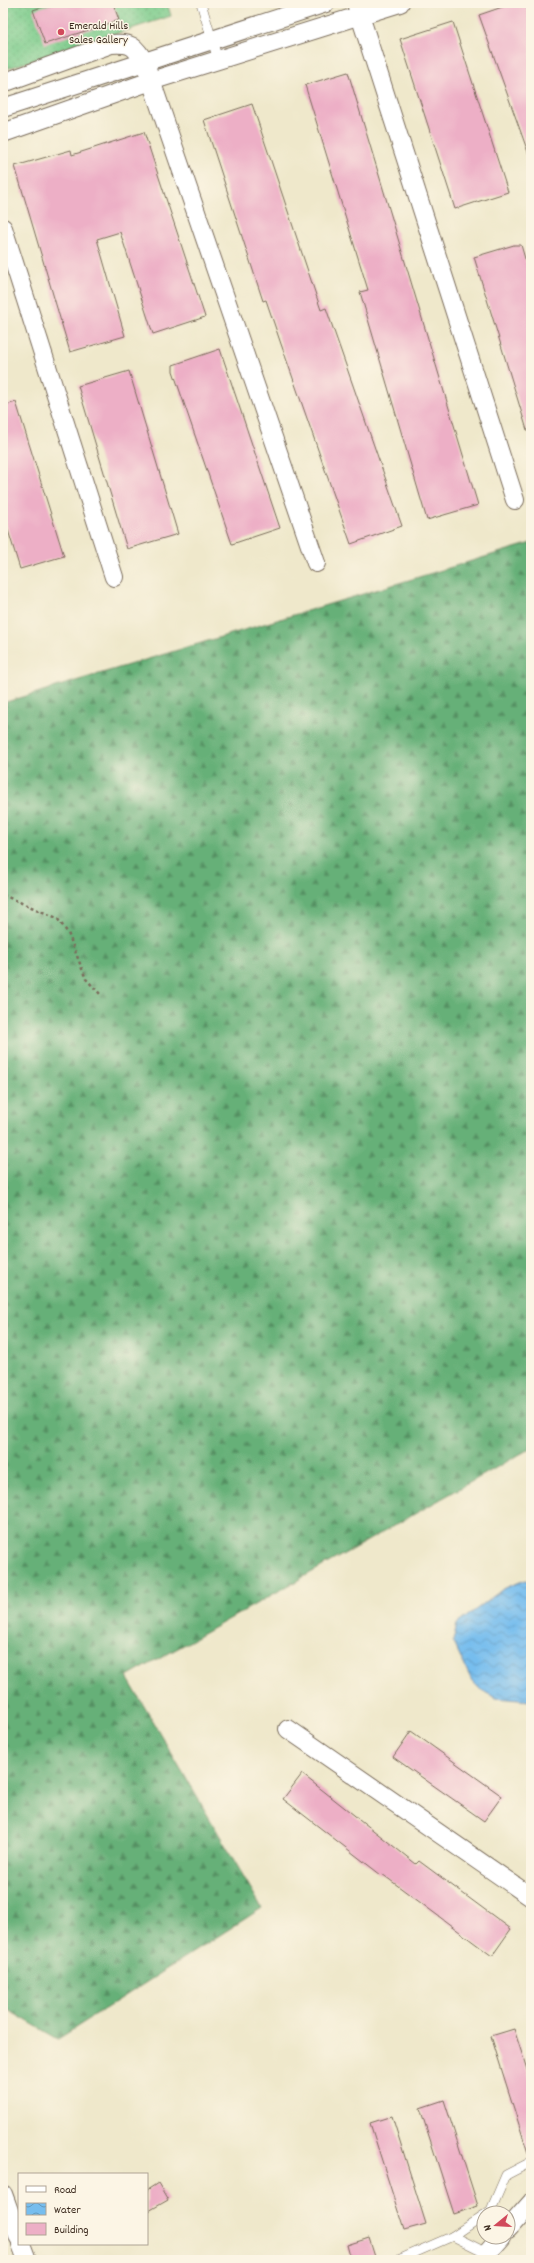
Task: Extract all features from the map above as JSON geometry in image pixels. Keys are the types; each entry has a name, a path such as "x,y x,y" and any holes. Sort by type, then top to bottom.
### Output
{"street":[{"path":"3,108 326,3"},
{"path":"3,133 152,81 218,60 358,9 400,3"},
{"path":"358,9 515,500"},
{"path":"3,83 111,44 125,44 135,47 145,63 152,81 316,563"},
{"path":"3,228 114,577"},
{"path":"288,1729 531,1897"},
{"path":"3,2194 18,2235"},
{"path":"516,2220 531,2203"},
{"path":"21,2245 27,2260"},
{"path":"486,2256 495,2245"}],"lane":[{"path":"201,3 218,60"},
{"path":"494,2205 506,2175 531,2162"},
{"path":"398,2260 454,2236 476,2221"},
{"path":"454,2236 486,2256"}],"path":[{"path":"3,895 57,918 68,932 86,980 101,995"}],"green space":[{"path":"3,3 167,3 171,16 3,70"},
{"path":"531,543 531,1448 127,1677 262,1908 58,2039 3,2007 3,703"}],"water":[{"path":"525,1580 531,1582 531,1701 496,1698 481,1690 472,1681 453,1641 457,1624 503,1589"}],"building":[{"name":"Emerald Hills Sales Gallery","path":"54,3 113,3 119,20 45,44 33,10"},
{"path":"514,3 525,3 531,19 531,155 529,155 479,15"},
{"path":"453,22 508,192 455,209 400,39"},
{"path":"348,72 478,505 427,520 360,292 368,290 305,85"},
{"path":"252,104 321,310 326,308 402,526 351,544 266,300 263,301 204,120"},
{"path":"144,132 205,317 153,334 120,232 97,239 125,336 70,352 15,166 71,150 72,155"},
{"path":"514,245 521,245 531,279 531,430 527,430 474,257"},
{"path":"220,349 280,528 232,544 173,371 173,365"},
{"path":"129,371 178,534 127,549 78,386"},
{"path":"16,402 64,556 20,569 3,514 3,406"},
{"path":"411,1731 502,1796 484,1821 393,1757"},
{"path":"302,1774 416,1864 419,1861 511,1929 492,1956 382,1874 381,1875 283,1799"},
{"path":"514,2029 531,2082 531,2153 528,2153 491,2036"},
{"path":"444,2100 478,2205 476,2207 454,2214 420,2108"},
{"path":"392,2116 426,2224 404,2230 370,2123"},
{"path":"158,2183 168,2200 148,2211 148,2189"},
{"path":"369,2238 376,2260 351,2260 347,2245"}],"place":[{"name":"Emerald Hills Sales Gallery","path":"61,32"}]}
